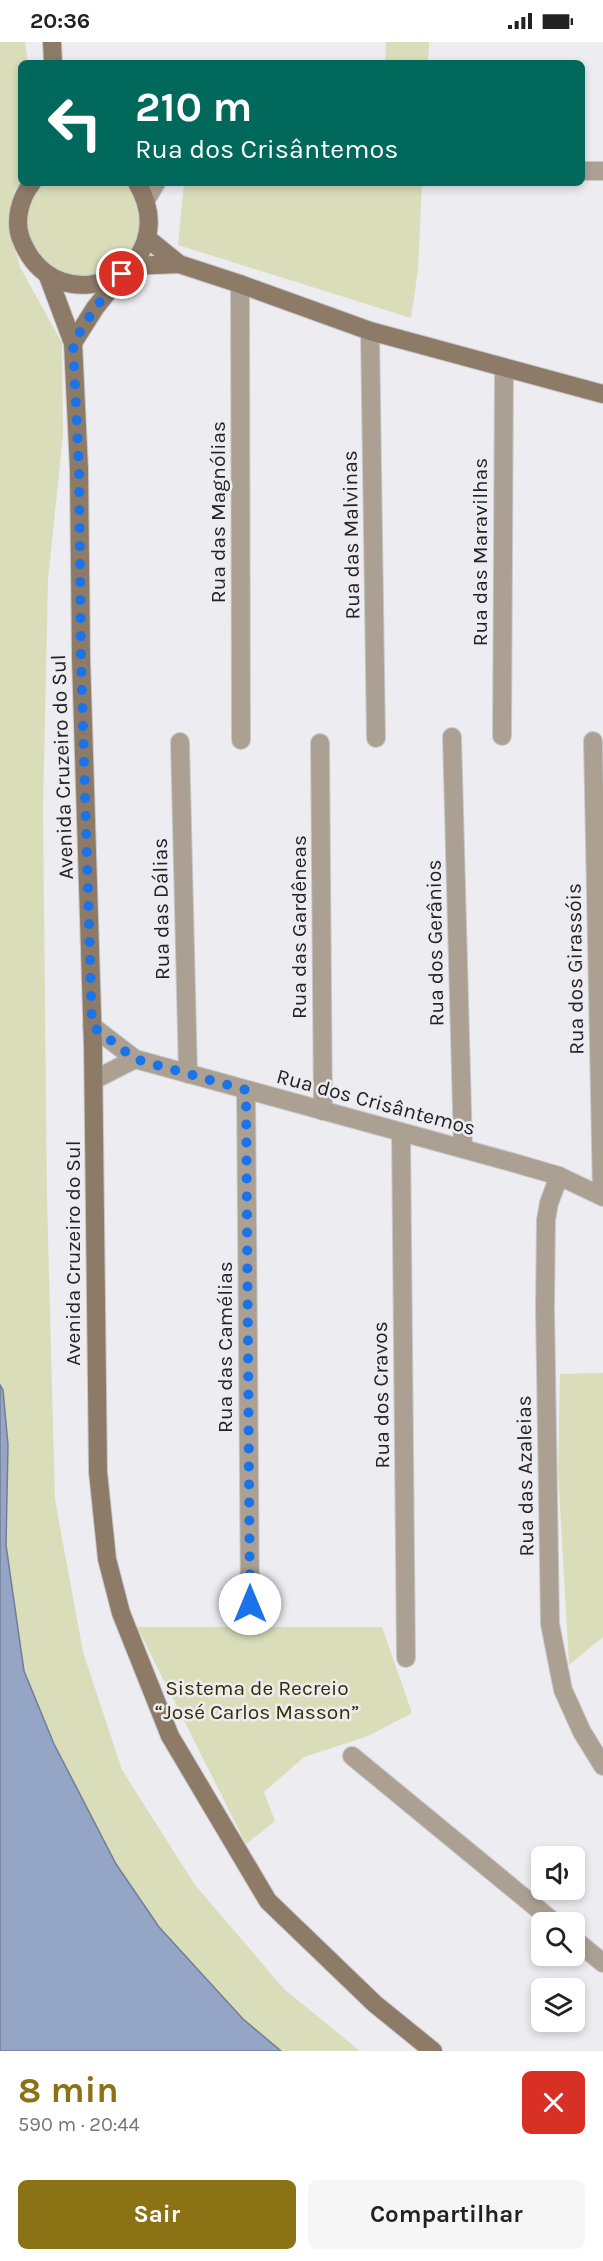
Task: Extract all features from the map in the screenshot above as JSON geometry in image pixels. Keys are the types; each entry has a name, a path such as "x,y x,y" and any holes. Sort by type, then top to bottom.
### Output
{"street":[{"path":"52,42 53,60"},
{"path":"585,171 603,171"},
{"path":"30,186 19,212 19,234 27,254 48,276 80,286 100,284 126,270 179,264"},
{"path":"73,343 95,308 140,255 147,238 149,219 146,200 139,186"},
{"path":"146,200 154,186"},
{"path":"147,238 179,264 370,331 603,394"},
{"name":"Avenida Cruzeiro do Sul","path":"48,276 73,343 79,469 81,658 94,1080 98,1472 107,1559 121,1613 170,1736 268,1901 375,2004 433,2051"},
{"name":"Rua das Magnólias","path":"240,284 241,740"},
{"name":"Rua das Malvinas","path":"370,331 376,738"},
{"name":"Rua das Maravilhas","path":"502,736 504,369"},
{"name":"Rua dos Gerânios","path":"452,737 463,1148"},
{"name":"Rua dos Girassóis","path":"593,741 602,1196"},
{"name":"Rua das Dálias","path":"180,742 188,1074"},
{"name":"Rua das Gardêneas","path":"320,743 323,1111"},
{"name":"Rua dos Crisântemos","path":"92,1026 135,1059 559,1176 602,1196"},
{"path":"94,1080 135,1059"},
{"name":"Rua das Camélias","path":"246,1090 250,1604"},
{"name":"Rua dos Cravos","path":"401,1132 406,1658"},
{"name":"Rua das Azaleias","path":"559,1176 549,1203 546,1220 545,1308 550,1624 562,1690 582,1732 603,1766"},
{"path":"352,1756 542,1912"},
{"path":"585,1948 603,1963"}],"green space":[{"path":"0,42 25,42 28,60 18,60 18,186 14,191 11,233 20,267 62,343 63,435 48,580 43,810 47,1200 55,1500 83,1652 122,1770 195,1885 284,1989 360,2051 281,2051 243,2019 159,1927 116,1864 54,1744 24,1671 6,1545 8,1445 0,1391"},
{"path":"386,42 429,42 428,60 385,60"},
{"path":"40,186 127,186 136,200 140,213 138,234 129,253 114,268 94,276 83,277 67,274 40,258 29,241 26,220"},
{"path":"184,186 422,186 418,270 411,318 178,245"},
{"path":"603,1373 603,1637 569,1665 558,1471 560,1374"},
{"name":"Sistema de Recreio “José Carlos Masson”","path":"137,1627 382,1627 412,1713 368,1736 304,1757 264,1792 275,1821 246,1844"}],"water":[{"path":"0,1385 3,1390 8,1445 6,1545 24,1671 54,1744 116,1864 159,1927 243,2019 281,2051 0,2051"}],"route":[{"path":"122,274 95,308 73,343 79,469 81,658 92,1026 135,1059 246,1090 250,1604"}]}
